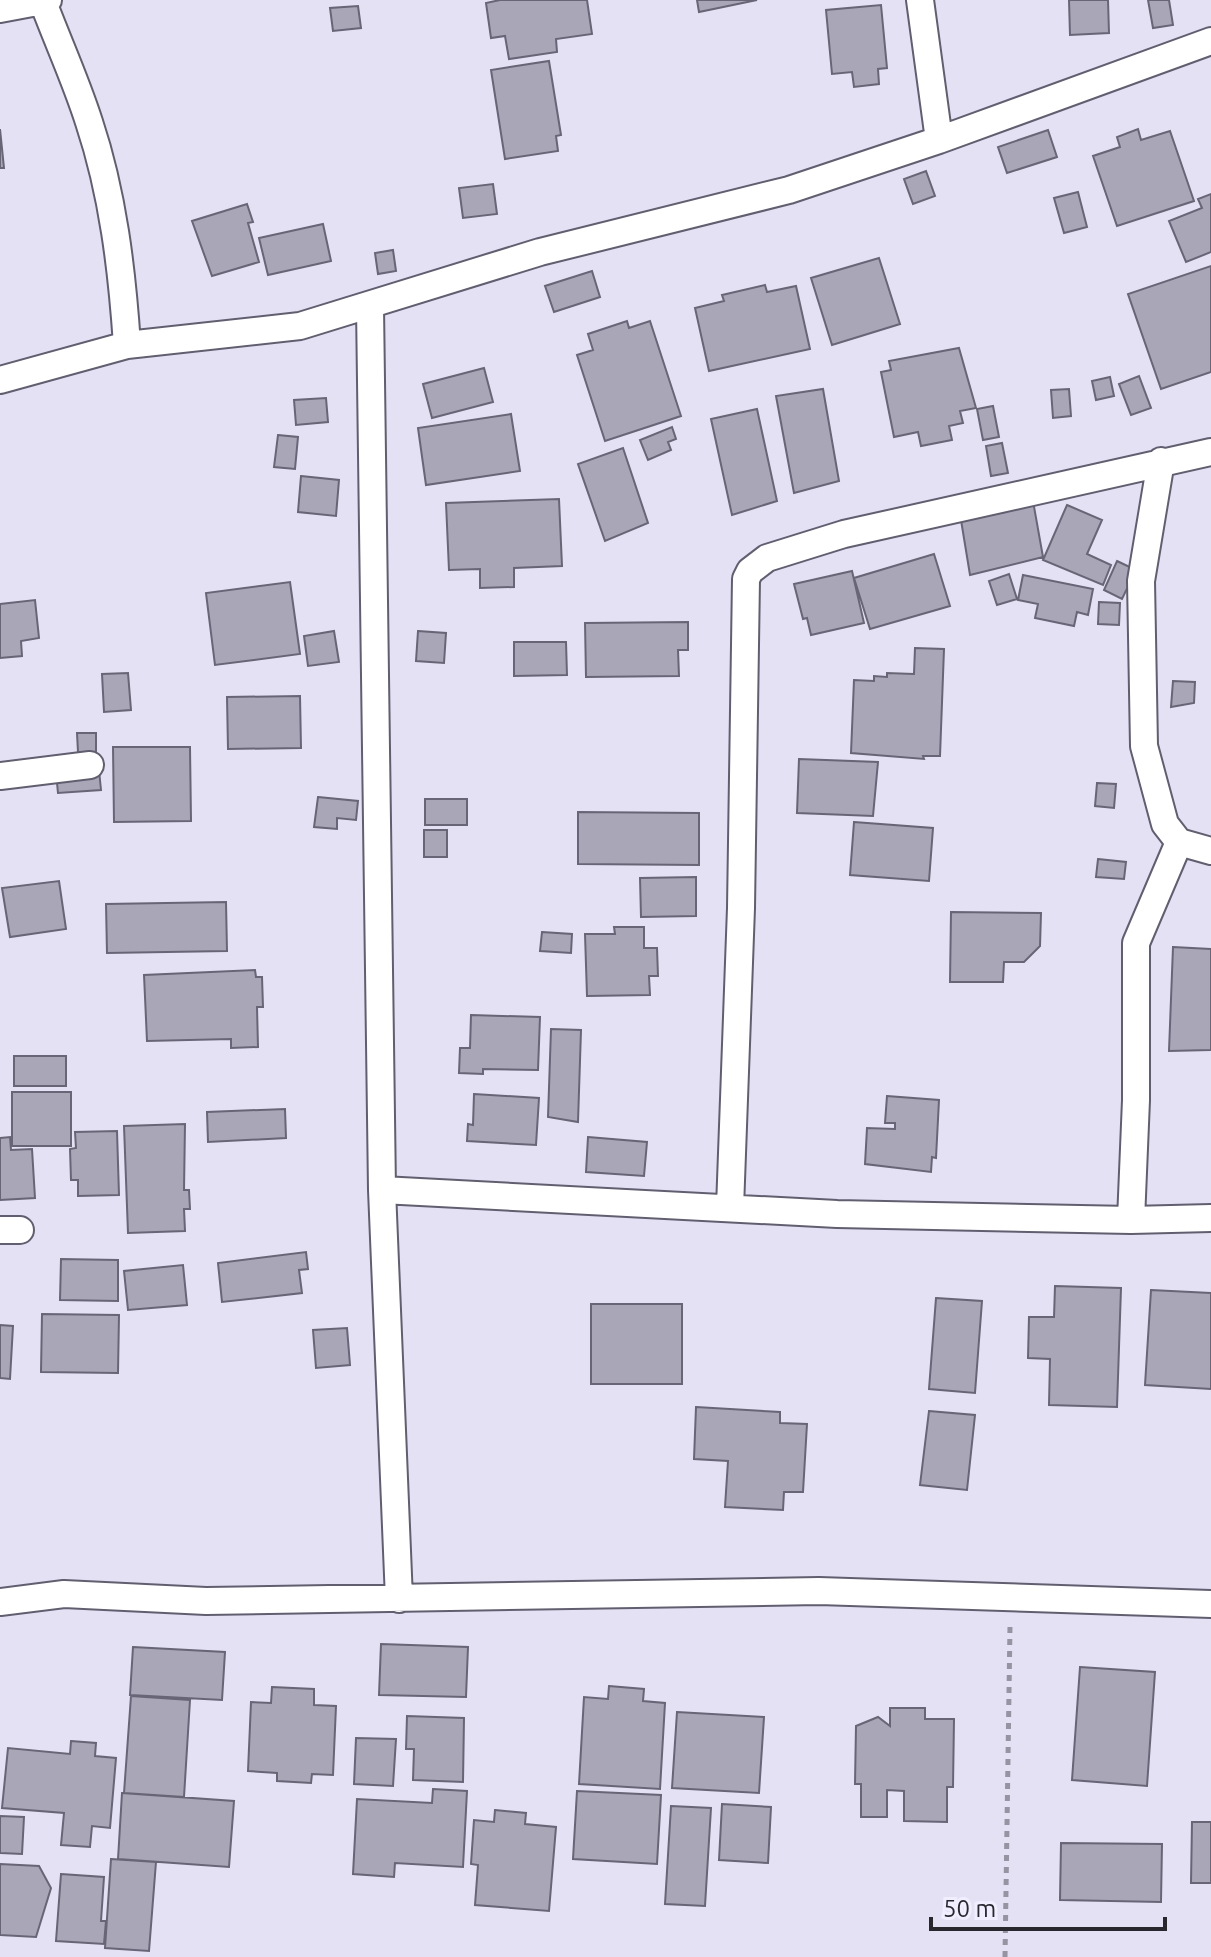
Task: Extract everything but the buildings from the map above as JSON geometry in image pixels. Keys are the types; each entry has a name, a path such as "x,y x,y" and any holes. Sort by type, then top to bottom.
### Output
{"street":[{"path":"920,0 939,140"},
{"path":"0,9 45,1 89,122 107,190 122,269 127,345"},
{"path":"0,380 127,345 300,326 370,307 540,252 789,190 939,140 1211,41"},
{"path":"370,307 382,1190 399,1599"},
{"path":"730,1208 741,908 746,579 750,571 767,558 844,534 1211,452"},
{"path":"1161,461 1141,581 1144,746 1165,824 1179,842 1211,851"},
{"path":"0,776 90,765"},
{"path":"1131,1220 1136,1100 1136,943 1179,842"},
{"path":"382,1190 730,1208 1131,1220 1211,1218"},
{"path":"0,1602 64,1594 206,1601 819,1591 1010,1600 1211,1604"}],"path":[{"path":"1005,1957 1010,1600"}]}
